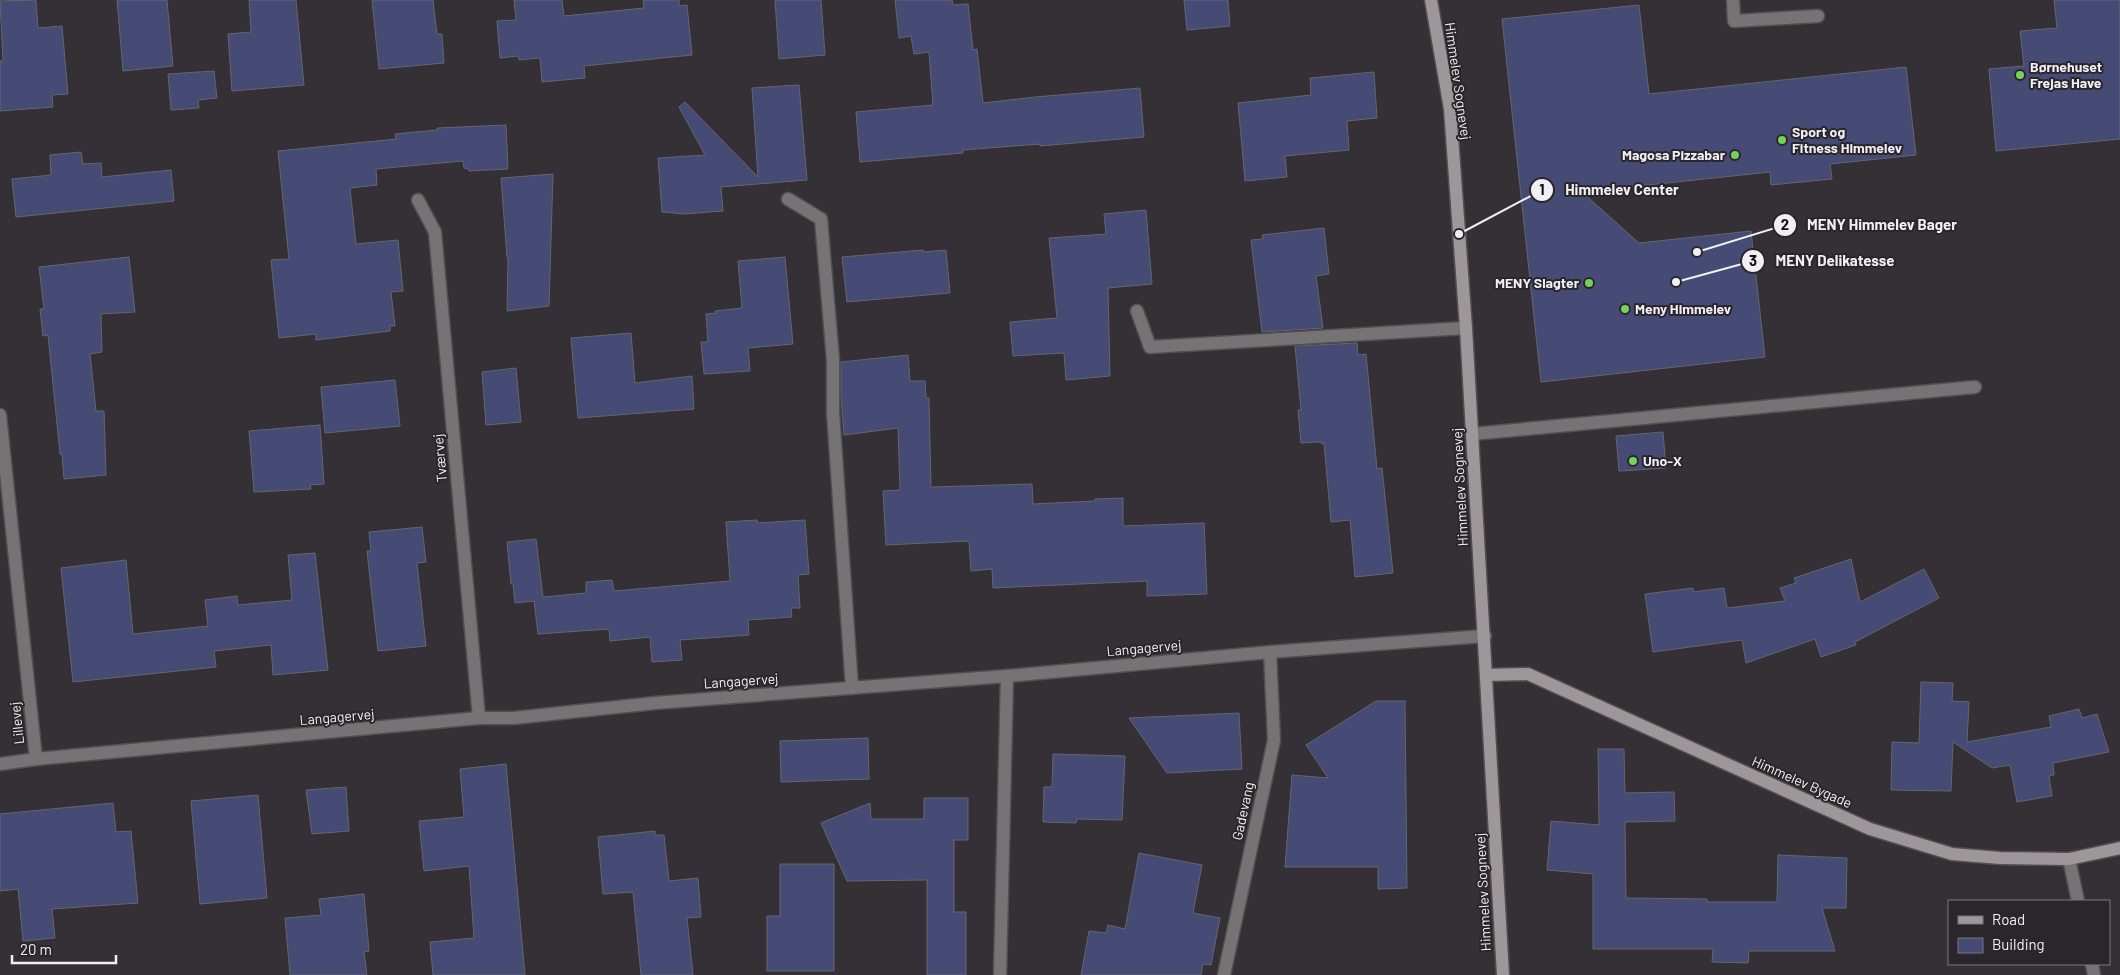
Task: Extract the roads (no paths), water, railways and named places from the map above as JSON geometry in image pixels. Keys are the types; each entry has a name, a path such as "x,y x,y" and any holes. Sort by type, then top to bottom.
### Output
{"street":[{"name":"Himmelev Sognevej","path":"1431,0 1450,109 1466,328 1503,975"},
{"path":"1733,0 1734,21 1818,16"},
{"path":"788,199 821,219 833,360 833,412 852,688"},
{"name":"Tværvej","path":"418,200 435,232 479,718"},
{"path":"1137,311 1150,347 1466,328"},
{"path":"1472,434 1975,387"},
{"name":"Lillevej","path":"0,414 36,759"},
{"name":"Langagervej","path":"0,764 36,759 479,718 514,718 654,703 1484,636"},
{"name":"Gadevang","path":"1224,975 1274,740 1270,652"},
{"name":"Himmelev Bygade","path":"1486,674 1528,674 1870,829 1952,854 2000,858 2069,859 2120,848"},
{"path":"1000,975 1007,676"},
{"path":"2069,859 2078,900"}],"place":[{"name":"Børnehuset Frejas Have","path":"2020,75"},
{"name":"Sport og Fitness Himmelev","path":"1782,140"},
{"name":"Magosa Pizzabar","path":"1735,155"},
{"name":"Himmelev Center","path":"1459,234"},
{"name":"MENY Himmelev Bager","path":"1697,252"},
{"name":"MENY Delikatesse","path":"1676,282"},
{"name":"MENY Slagter","path":"1589,283"},
{"name":"Meny Himmelev","path":"1625,309"},
{"name":"Uno-X","path":"1633,461"}]}
